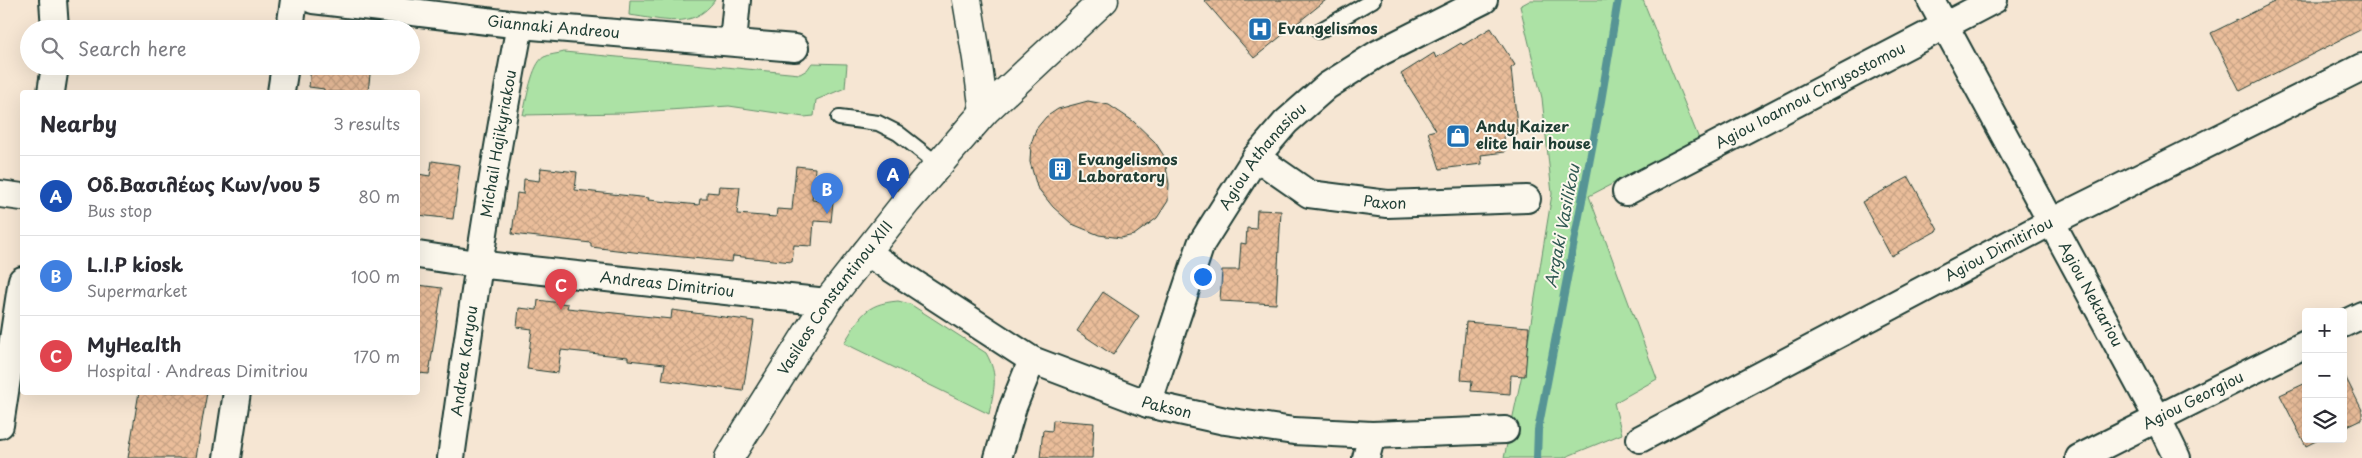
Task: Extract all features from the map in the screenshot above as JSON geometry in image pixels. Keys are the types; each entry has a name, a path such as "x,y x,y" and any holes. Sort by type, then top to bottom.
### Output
{"street":[{"path":"53,0 54,20"},
{"path":"291,20 294,0"},
{"name":"Giannaki Andreou","path":"313,0 520,25 795,48"},
{"path":"733,42 737,0"},
{"path":"966,0 978,59 984,112"},
{"name":"Vasileos Constantinou XIII","path":"730,458 828,302 866,252 984,112 1104,0"},
{"name":"Agiou Nektariou","path":"1931,0 2158,419 2177,458"},
{"name":"Agiou Ioannou Chrysostomou","path":"1626,192 1994,0"},
{"name":"Agiou Athanasiou","path":"1148,404 1201,244 1256,157 1286,122 1327,86 1379,54 1478,1"},
{"name":"Michail Hajikyriakou","path":"477,264 520,25"},
{"name":"Agiou Dimitiriou","path":"1640,439 2051,222 2362,67"},
{"path":"51,90 54,75"},
{"path":"281,90 284,75"},
{"name":"Paxon","path":"1256,157 1309,194 1386,204 1527,199"},
{"path":"0,194 20,197"},
{"name":"Pakson","path":"866,252 1032,360 1148,404 1225,421 1294,431 1369,446 1505,430"},
{"name":"Andreas Dimitriou","path":"420,255 477,264 828,302"},
{"name":"Andrea Karyou","path":"451,458 477,264"},
{"path":"0,426 20,293"},
{"path":"2347,322 2362,315"},
{"name":"Agiou Georgiou","path":"2079,458 2302,346"},
{"path":"998,458 1013,407 1032,360"},
{"path":"227,458 237,395"}],"lane":[{"path":"1319,31 1372,0"},
{"path":"839,118 878,123 898,133 939,165"}],"green space":[{"path":"630,0 715,0 697,16 676,21 629,15"},
{"path":"1531,0 1643,0 1699,139 1589,196 1657,379 1614,403 1622,434 1563,458 1504,458 1524,365 1552,194 1542,98 1520,6"},
{"path":"564,52 800,74 807,70 812,63 847,64 845,88 816,100 814,116 804,117 729,106 623,113 523,115 530,83 536,67 544,57"},
{"path":"898,301 910,304 986,353 994,376 994,390 989,414 844,343 864,313 877,305"}],"building":[{"name":"Evangelismos","path":"1204,0 1326,0 1254,58"},
{"path":"2278,0 2362,0 2362,29 2240,91 2211,33"},
{"path":"1491,28 1515,65 1511,68 1518,134 1504,136 1505,152 1481,155 1482,164 1440,169 1428,132 1436,130 1401,74 1434,53 1436,58 1461,43 1463,45"},
{"path":"310,75 370,75 368,90 324,90 309,87"},
{"name":"Evangelismos Laboratory","path":"1088,101 1109,105 1133,121 1155,142 1164,156 1169,184 1168,201 1157,218 1134,235 1121,238 1099,235 1072,224 1053,207 1037,187 1030,162 1031,144 1036,129 1046,117 1058,109"},
{"path":"432,161 460,165 453,219 420,215 420,174 430,176"},
{"path":"796,166 815,168 812,200 833,202 831,222 814,221 812,246 794,245 792,262 733,256 732,262 642,253 591,247 591,243 512,234 517,193 523,194 524,179 539,181 541,168 577,172 575,190 699,205 700,199 707,199 707,192 718,193 719,186 740,187 737,214 776,217 777,209 792,210"},
{"path":"1909,177 1938,230 1891,256 1862,202"},
{"path":"1257,210 1281,211 1276,304 1220,301 1222,270 1239,270 1241,243 1246,244 1247,228 1256,229"},
{"path":"420,285 442,288 429,374 420,373"},
{"path":"1103,292 1139,316 1113,355 1077,331"},
{"path":"538,300 568,304 567,308 671,319 672,310 754,321 743,391 662,380 665,364 628,360 628,357 561,350 558,373 527,369 532,329 517,327 519,308 537,310"},
{"path":"1466,322 1529,327 1525,376 1511,375 1510,394 1471,391 1472,381 1461,380"},
{"path":"2347,380 2362,410 2362,419 2347,426"},
{"path":"2302,385 2302,438 2280,395"},
{"path":"138,395 206,395 196,458 128,458"},
{"path":"1053,420 1094,423 1092,458 1040,458 1043,430 1052,431"}],"waterway":[{"name":"Argaki Vasilikou","path":"1537,458 1538,430 1601,101 1618,0"}],"place":[{"name":"Evangelismos","path":"1260,29"},
{"name":"Andy Kaizer elite hair house","path":"1458,136"},
{"name":"Evangelismos Laboratory","path":"1060,169"},
{"name":"Οδ.Βασιλέως Κων/νου 5","path":"893,199"},
{"name":"L.I.P kiosk","path":"827,214"},
{"name":"MyHealth","path":"561,310"}]}
